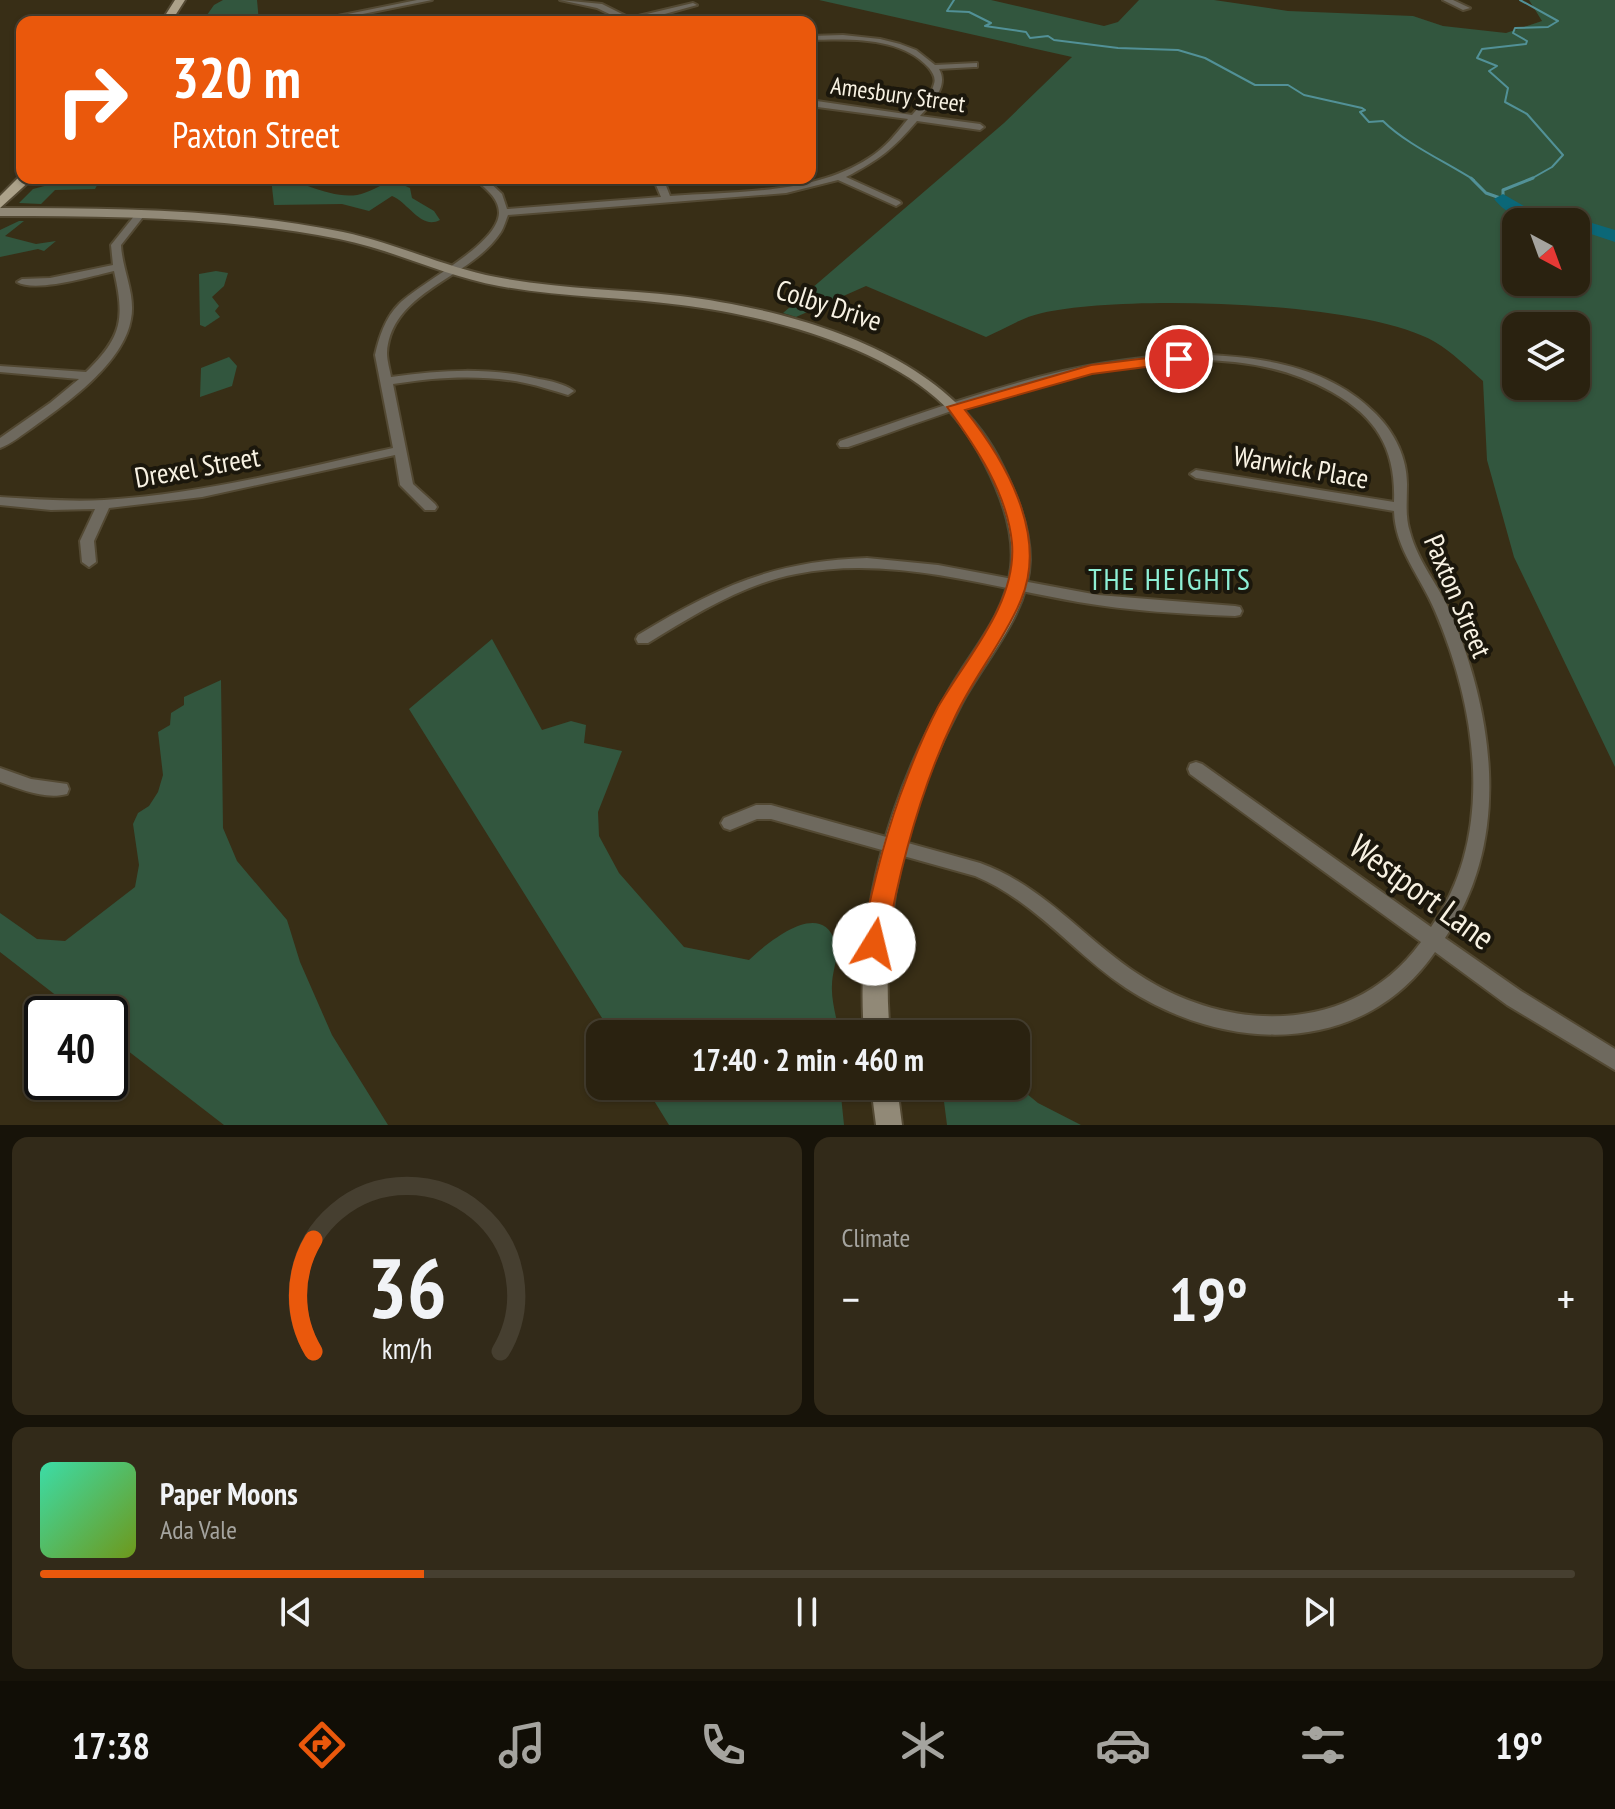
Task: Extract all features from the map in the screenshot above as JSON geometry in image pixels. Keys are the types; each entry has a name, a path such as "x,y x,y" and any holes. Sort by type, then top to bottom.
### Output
{"main road":[{"path":"0,188 16,172"},
{"path":"0,204 20,184"}],"street":[{"path":"379,0 394,16"},
{"path":"342,16 428,0"},
{"path":"564,0 599,6 620,16"},
{"path":"1447,0 1466,8"},
{"path":"650,16 693,5"},
{"path":"816,38 876,41 913,53 935,67 974,65"},
{"path":"816,183 839,177 883,153 916,116 939,83 935,67"},
{"name":"Amesbury Street","path":"816,104 980,127"},
{"path":"839,177 896,203"},
{"path":"430,507 407,485 381,355 392,321 411,298 492,239 504,212 496,192 486,184"},
{"path":"660,184 667,200"},
{"path":"504,212 786,190 810,184"},
{"name":"Colby Drive","path":"0,212 142,212 222,218 340,235 497,282 685,301 760,315 853,343 888,358 929,383 955,407 986,447 1011,504 1021,543 1017,586 1003,618 935,736 896,847 881,899 871,967 876,1020"},
{"path":"0,444 61,402 117,341 126,321 126,292 119,267 117,241 142,212"},
{"path":"22,282 50,281 119,267"},
{"name":"Paxton Street","path":"730,823 742,816 771,812 974,868 1004,881 1060,919 1120,973 1177,1005 1228,1022 1289,1026 1351,1012 1394,986 1435,941 1464,891 1475,858 1483,799 1478,738 1460,658 1443,613 1406,542 1398,507 1399,466 1393,448 1372,416 1329,385 1268,364 1218,358 1122,364 955,407 844,444"},
{"path":"0,369 88,376"},
{"path":"385,382 443,374 495,373 568,391"},
{"name":"Drexel Street","path":"0,501 103,506 194,495 400,450"},
{"name":"Warwick Place","path":"1196,474 1398,507"},
{"path":"89,562 87,541 103,506"},
{"path":"643,639 736,588 783,573 827,565 904,564 1131,604 1235,611"},
{"name":"Westport Lane","path":"1196,769 1514,998 1615,1060"},
{"path":"0,775 31,786 61,789"},
{"path":"886,1100 889,1125"}],"green space":[{"path":"223,0 257,0 258,16 206,16 214,5"},
{"path":"819,0 991,0 1104,26 1118,22 1139,0 1214,0 1288,11 1413,16 1443,26 1506,33 1542,21 1529,0 1615,0 1615,767 1514,557 1487,460 1483,381 1435,342 1401,328 1355,318 1301,310 1183,303 1079,307 1042,313 986,337 866,286 796,317 783,313 1004,123 1072,57"},
{"path":"52,184 98,184 95,189 55,190 41,204 19,203 33,189"},
{"path":"272,184 302,184 335,194 357,195 384,184 401,184 410,188 412,198 434,211 440,220 421,219 392,196 369,211 342,204 274,205"},
{"path":"24,221 5,236 36,244 56,241 44,251 38,249 0,257 0,230"},
{"path":"216,271 228,273 224,286 212,297 219,306 215,311 220,317 205,327 200,325 199,274"},
{"path":"229,357 237,366 232,386 200,397 201,368"},
{"path":"492,639 542,730 571,721 586,725 584,743 622,751 598,812 599,836 619,873 684,947 749,960 793,928 818,923 828,929 836,946 832,991 836,1020 603,1020 409,709"},
{"path":"221,680 223,828 237,861 287,920 300,962 332,1035 388,1125 224,1125 128,1051 128,996 57,996 0,952 0,913 37,939 65,941 135,887 139,865 133,824 138,813 149,806 158,792 163,775 158,732 170,725 171,713 184,705 184,697"},
{"path":"1030,1096 1081,1125 947,1125 944,1100 1030,1100"},
{"path":"654,1100 841,1100 844,1125 669,1125"}],"waterway":[{"path":"954,0 947,11 969,12 991,23 985,26 1026,32 1030,38 1048,36 1054,40 1118,48 1178,50 1205,58 1255,85 1288,85 1304,95 1362,108 1365,110 1360,112 1369,122 1383,121 1415,145 1472,179"},
{"path":"1520,0 1558,21 1548,27 1515,28 1513,33 1527,41 1526,44 1482,49 1477,58 1497,66 1489,71 1508,88 1505,102 1527,114 1563,155 1552,167 1531,179"},
{"path":"1472,179 1486,193 1503,199 1503,190 1531,179"},
{"path":"1503,199 1514,208"},
{"path":"1590,228 1615,236"}],"district":[{"name":"THE HEIGHTS","path":"1170,580"}],"route":[{"path":"874,944 886,877 917,780 946,713 1012,600 1020,573 1021,543 1011,504 986,447 955,407 1091,370 1179,359"}]}
